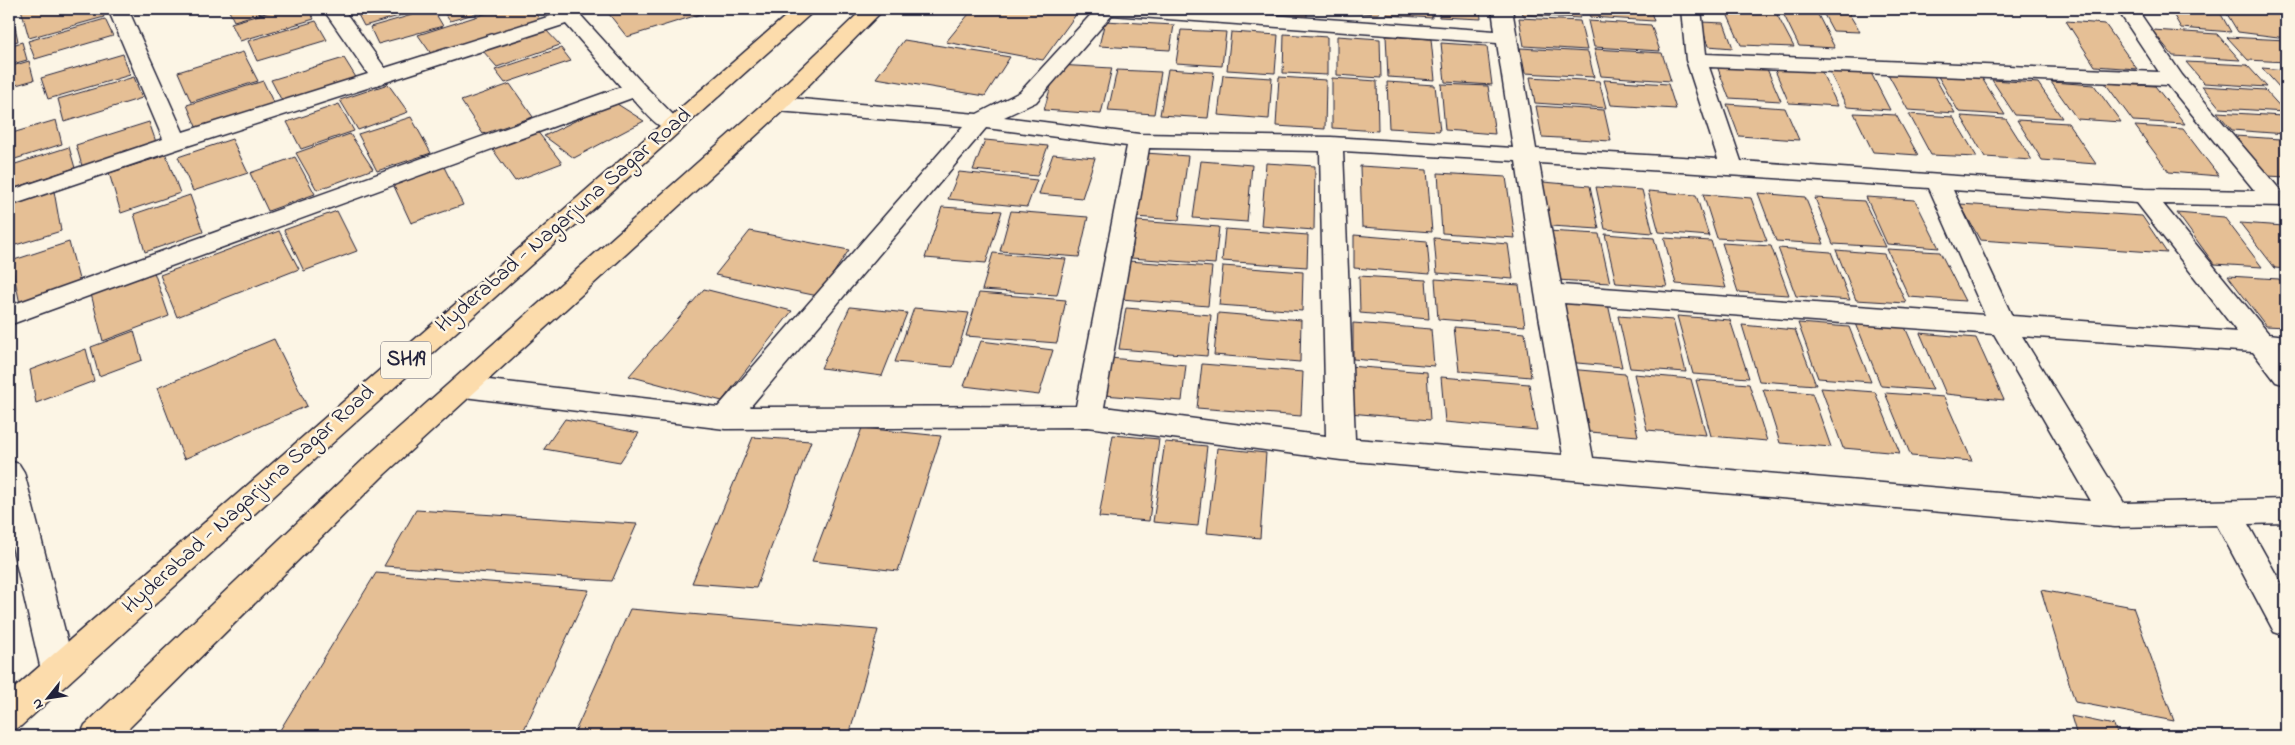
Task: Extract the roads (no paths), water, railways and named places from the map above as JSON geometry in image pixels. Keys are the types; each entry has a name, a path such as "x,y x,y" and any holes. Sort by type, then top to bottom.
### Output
{"main road":[{"name":"Hyderabad - Nagarjuna Sagar Road","path":"9,715 672,125 806,9"},
{"name":"SH19","path":"97,736 367,473 777,104 874,9"}],"street":[{"path":"118,9 176,142"},
{"path":"333,9 380,76"},
{"path":"725,418 980,121 1028,97 1107,9 1331,17 1507,38"},
{"path":"1502,9 1528,156 1548,293 1580,468"},
{"path":"1691,9 1696,60 1732,167"},
{"path":"2127,9 2174,79 2280,198"},
{"path":"9,198 380,76 567,12 635,89 672,125"},
{"path":"1696,60 2174,79"},
{"path":"9,316 635,89"},
{"path":"777,104 980,121 1139,141 1331,144 1732,167 2144,196 2280,198"},
{"path":"1088,416 1139,141"},
{"path":"1331,144 1341,449"},
{"path":"1938,182 2002,324 2115,515"},
{"path":"2144,196 2274,344 2286,375"},
{"path":"1548,293 2274,344"},
{"path":"464,387 725,418 1088,416 1341,449 2115,515 2286,511"},
{"path":"9,472 17,542 58,670"},
{"path":"2226,512 2286,622"}]}
